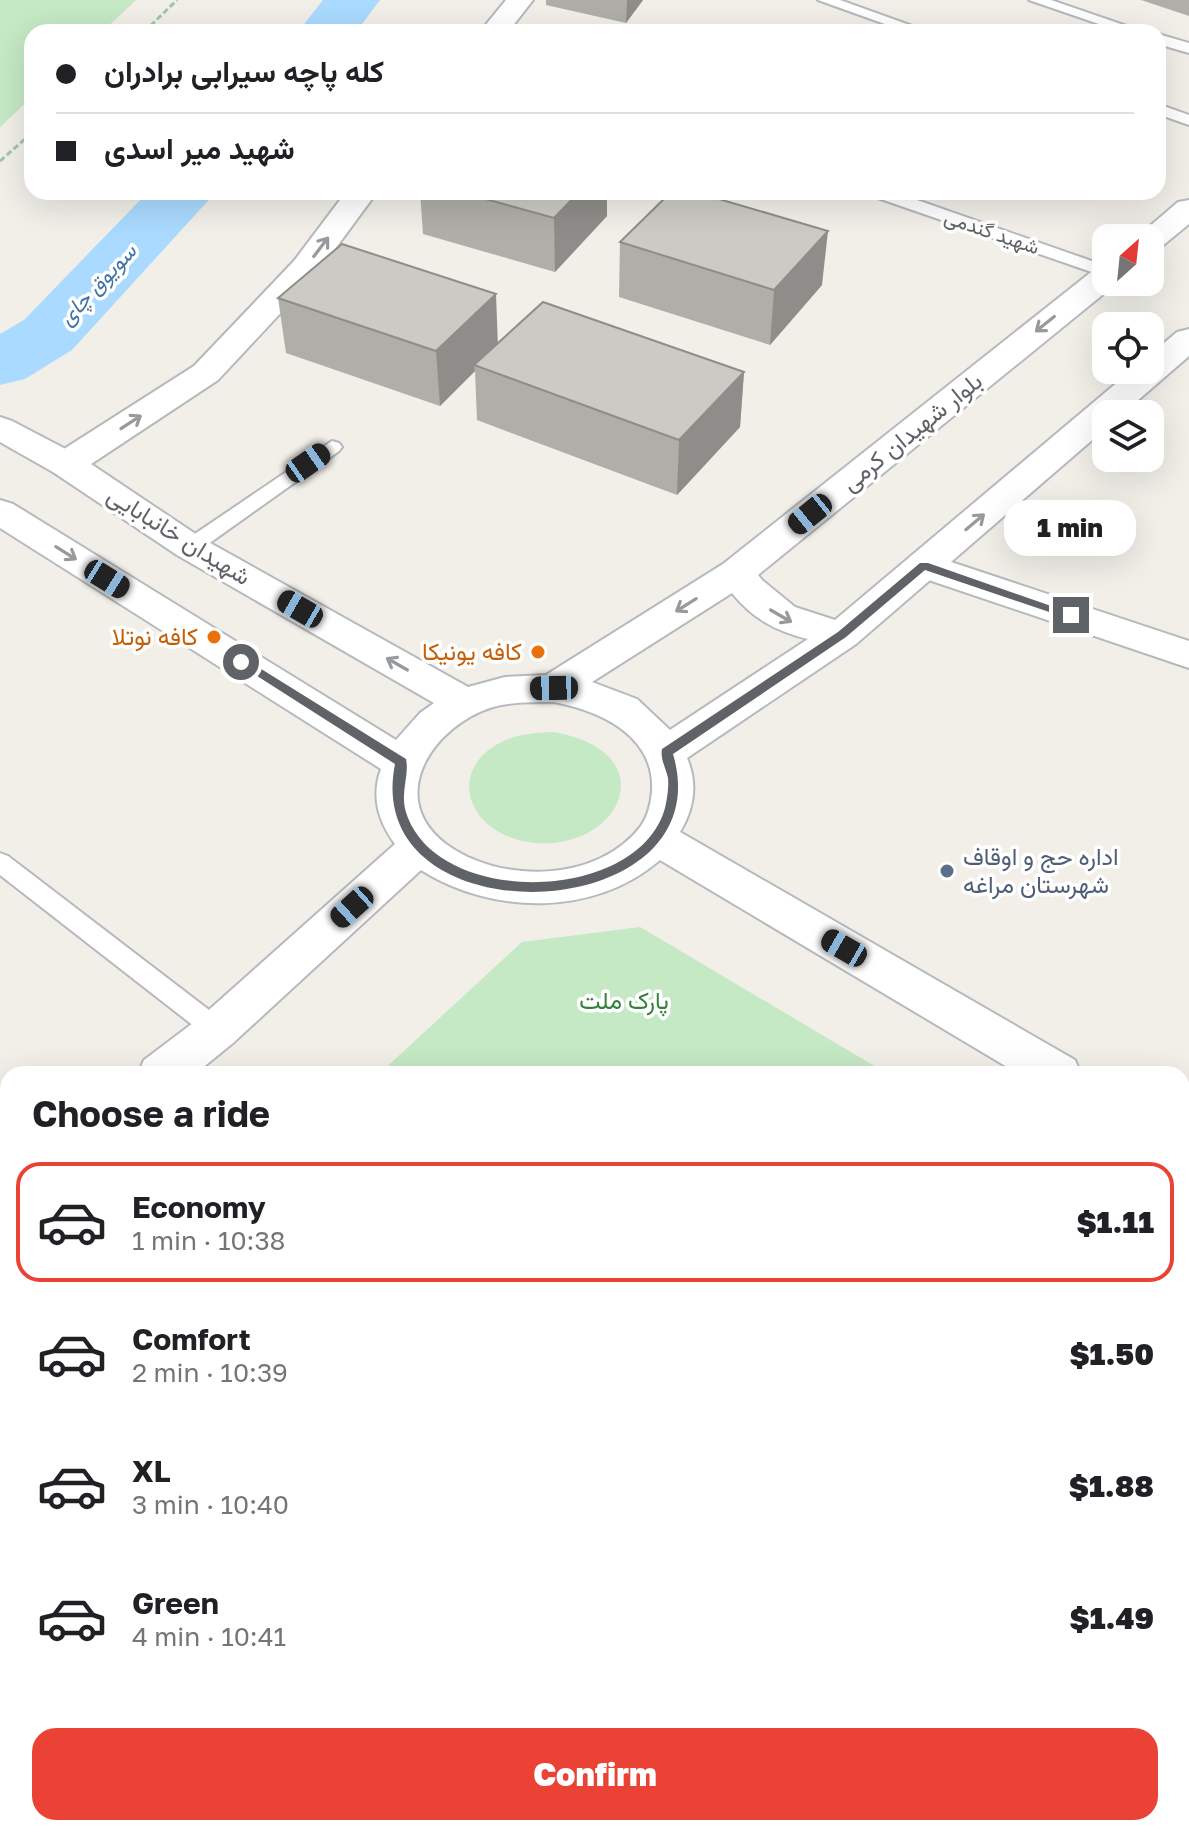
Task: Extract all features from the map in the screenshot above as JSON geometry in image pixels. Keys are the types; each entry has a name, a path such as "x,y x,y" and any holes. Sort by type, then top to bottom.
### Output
{"main road":[{"path":"500,24 520,0"},
{"path":"66,464 206,373 305,268 356,200"},
{"path":"1164,229 1189,209"},
{"name":"بلوار شهیدان کرمی","path":"554,688 736,573 1092,285"},
{"path":"666,752 842,635 1189,339"},
{"name":"شهیدان خانبابایی","path":"9,433 66,464 190,547 465,703"},
{"path":"0,512 401,762"},
{"path":"924,565 1189,655"},
{"path":"736,573 758,603 794,624 842,635"},
{"path":"554,688 590,695 622,708 648,728 666,752 674,779 671,809 656,838 626,863 586,881 540,889 494,885 452,870 420,846 402,819 396,790 401,762 418,736 444,713 465,703 515,689 554,688"},
{"path":"656,838 1044,1066"},
{"path":"171,1066 217,1030 420,846"}],"lane":[{"path":"825,0 898,24"},
{"path":"1036,0 1112,24"},
{"path":"1166,41 1189,48"},
{"path":"1166,112 1189,120"},
{"name":"شهید گندمی","path":"900,200 1092,269"},
{"path":"190,547 332,447"},
{"path":"0,862 217,1030"}],"path":[{"path":"152,24 177,0"},
{"path":"0,161 24,140"}],"green space":[{"path":"0,0 136,0 110,24 24,24 24,104 0,127"},
{"path":"554,732 591,744 612,761 621,781 618,802 605,821 583,835 556,843 523,841 503,834 487,824 476,811 470,796 470,780 475,765 487,751 506,740"},
{"name":"پارک ملت","path":"640,927 875,1066 388,1066 522,942"}],"building":[{"path":"489,200 571,200 554,218"},
{"path":"663,200 722,200 828,231 774,290 620,242"},
{"path":"342,244 496,294 436,351 278,298"},
{"path":"543,302 744,372 679,440 474,365"}],"waterway":[{"name":"سویوق چای","path":"333,24 352,0"},
{"name":"سویوق چای","path":"0,364 48,335 176,200"}],"place":[{"name":"کافه نوتلا","path":"214,637"},
{"name":"کافه یونیکا","path":"538,652"},
{"name":"اداره حج و اوقاف شهرستان مراغه","path":"947,871"}],"route":[{"path":"241,662 401,762 396,790 402,819 420,846 452,870 494,885 540,889 586,881 626,863 656,838 671,809 674,779 666,752 842,635 924,565 1071,615"}]}
